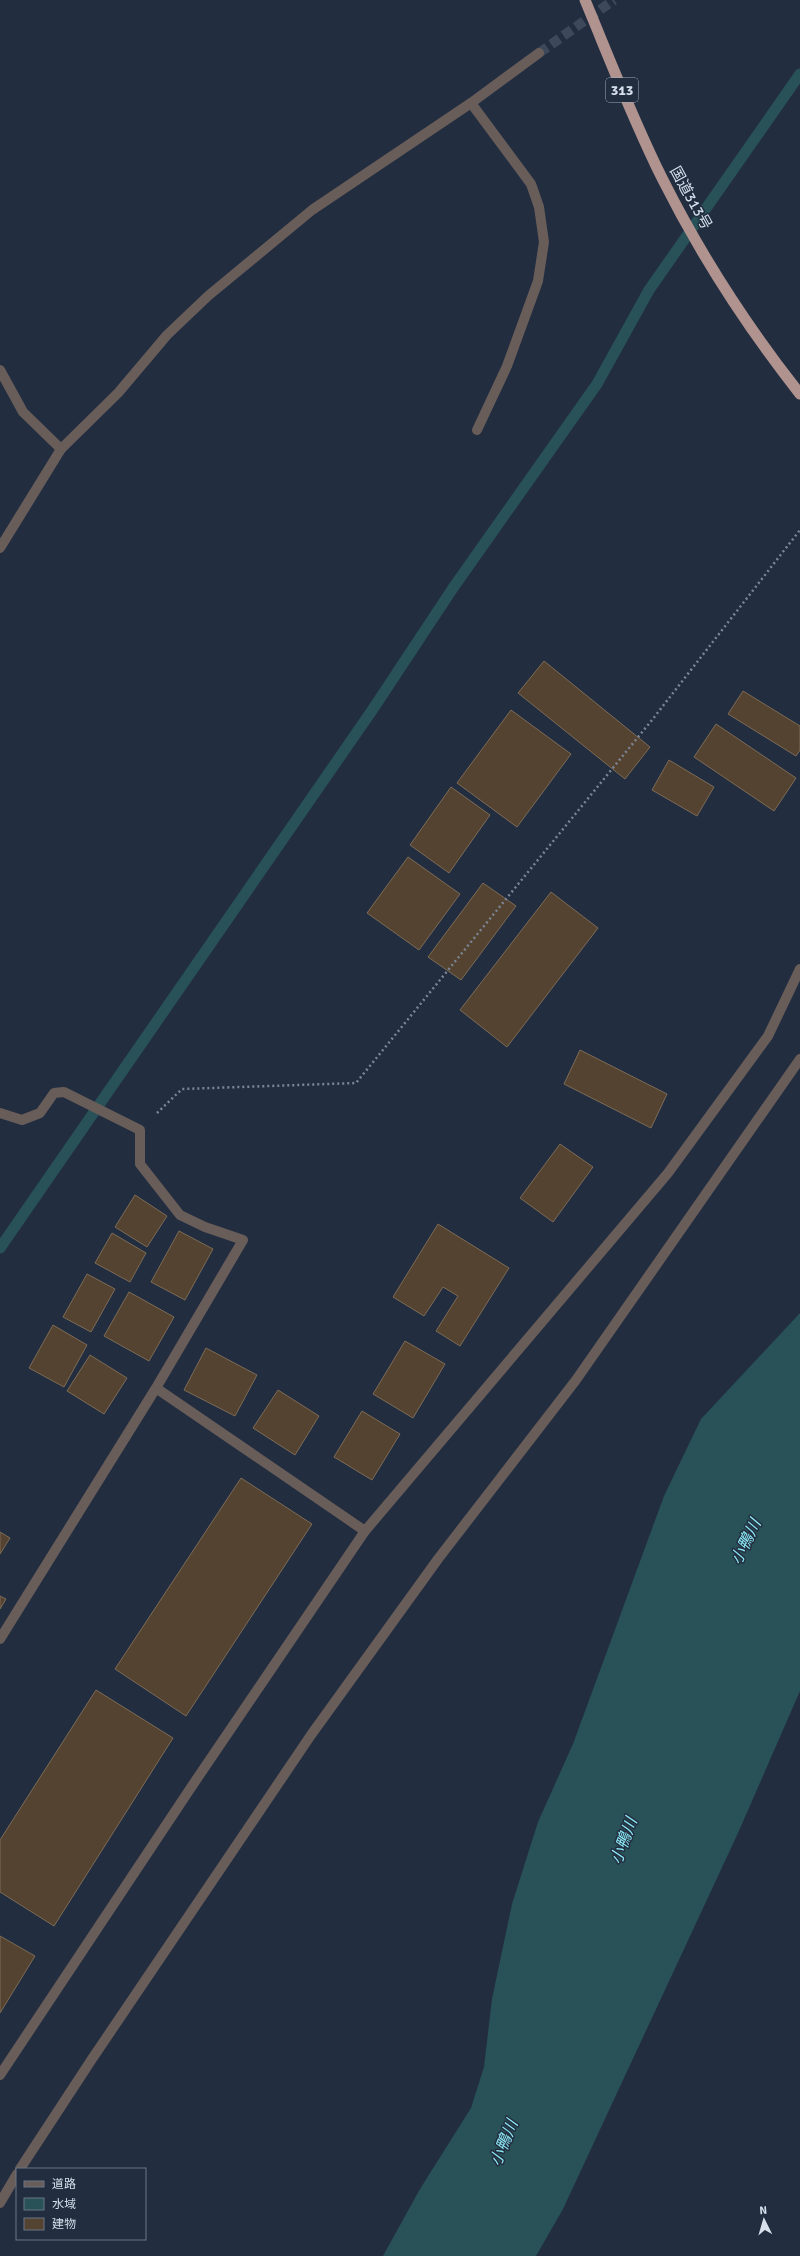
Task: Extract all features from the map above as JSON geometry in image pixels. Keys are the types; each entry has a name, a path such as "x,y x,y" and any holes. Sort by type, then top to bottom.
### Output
{"highway":[{"name":"国道313号","path":"586,0 620,85 662,178 710,263 747,321 800,394"}],"street":[{"path":"0,548 61,449 118,393 167,336 240,270 312,210 471,103 539,53"},
{"path":"471,103 531,184 539,207 544,242 538,281 507,366 477,430"},
{"path":"0,370 23,412 61,449"},
{"path":"0,2075 192,1786 365,1531 668,1173 768,1036 800,969"},
{"path":"21,2168 92,2059 311,1735 438,1559 576,1380 800,1059"},
{"path":"0,1113 22,1120 40,1113 54,1093 64,1092 140,1130 140,1164 180,1215 243,1240 156,1388 0,1639"},
{"path":"156,1388 365,1531"},
{"path":"0,2203 16,2176"}],"path":[{"path":"140,1130 182,1089 356,1083 652,720 800,530"}],"water":[{"name":"小鴨川","path":"800,1313 800,1691 738,1833 563,2209 536,2256 383,2256 420,2189 471,2108 484,2067 492,1999 512,1904 538,1822 573,1744 664,1496 701,1419"}],"building":[{"path":"544,661 650,747 625,779 518,693"},
{"path":"743,691 800,726 800,750 796,756 728,714"},
{"path":"511,710 571,754 517,827 457,783"},
{"path":"716,724 796,778 774,811 694,757"},
{"path":"669,760 714,787 697,816 652,790"},
{"path":"451,787 490,815 449,873 410,845"},
{"path":"408,857 460,894 419,950 367,913"},
{"path":"483,883 516,906 461,980 428,957"},
{"path":"551,892 598,928 507,1047 460,1010"},
{"path":"580,1050 667,1094 651,1128 564,1084"},
{"path":"560,1144 593,1167 553,1222 520,1198"},
{"path":"135,1195 167,1216 147,1247 115,1227"},
{"path":"438,1224 509,1268 460,1346 436,1331 458,1296 443,1287 424,1316 393,1297"},
{"path":"179,1231 213,1249 185,1300 151,1282"},
{"path":"112,1233 146,1253 130,1282 95,1263"},
{"path":"87,1274 115,1289 91,1332 63,1317"},
{"path":"129,1292 174,1317 149,1361 104,1336"},
{"path":"53,1325 87,1345 64,1387 29,1368"},
{"path":"405,1341 445,1364 413,1418 373,1394"},
{"path":"206,1348 257,1375 235,1416 184,1390"},
{"path":"90,1355 127,1378 104,1414 67,1391"},
{"path":"278,1390 319,1416 295,1455 253,1428"},
{"path":"362,1411 400,1434 372,1480 334,1457"},
{"path":"241,1478 312,1524 186,1716 115,1669"},
{"path":"0,1532 10,1538 0,1554"},
{"path":"0,1596 6,1599 0,1609"},
{"path":"96,1690 173,1738 54,1926 0,1892 0,1840"},
{"path":"0,1936 35,1956 0,2013"}],"waterway":[{"path":"0,1248 373,709 453,588 597,384 649,290 800,74"}],"tunnel":[{"path":"539,53 614,0"}]}
